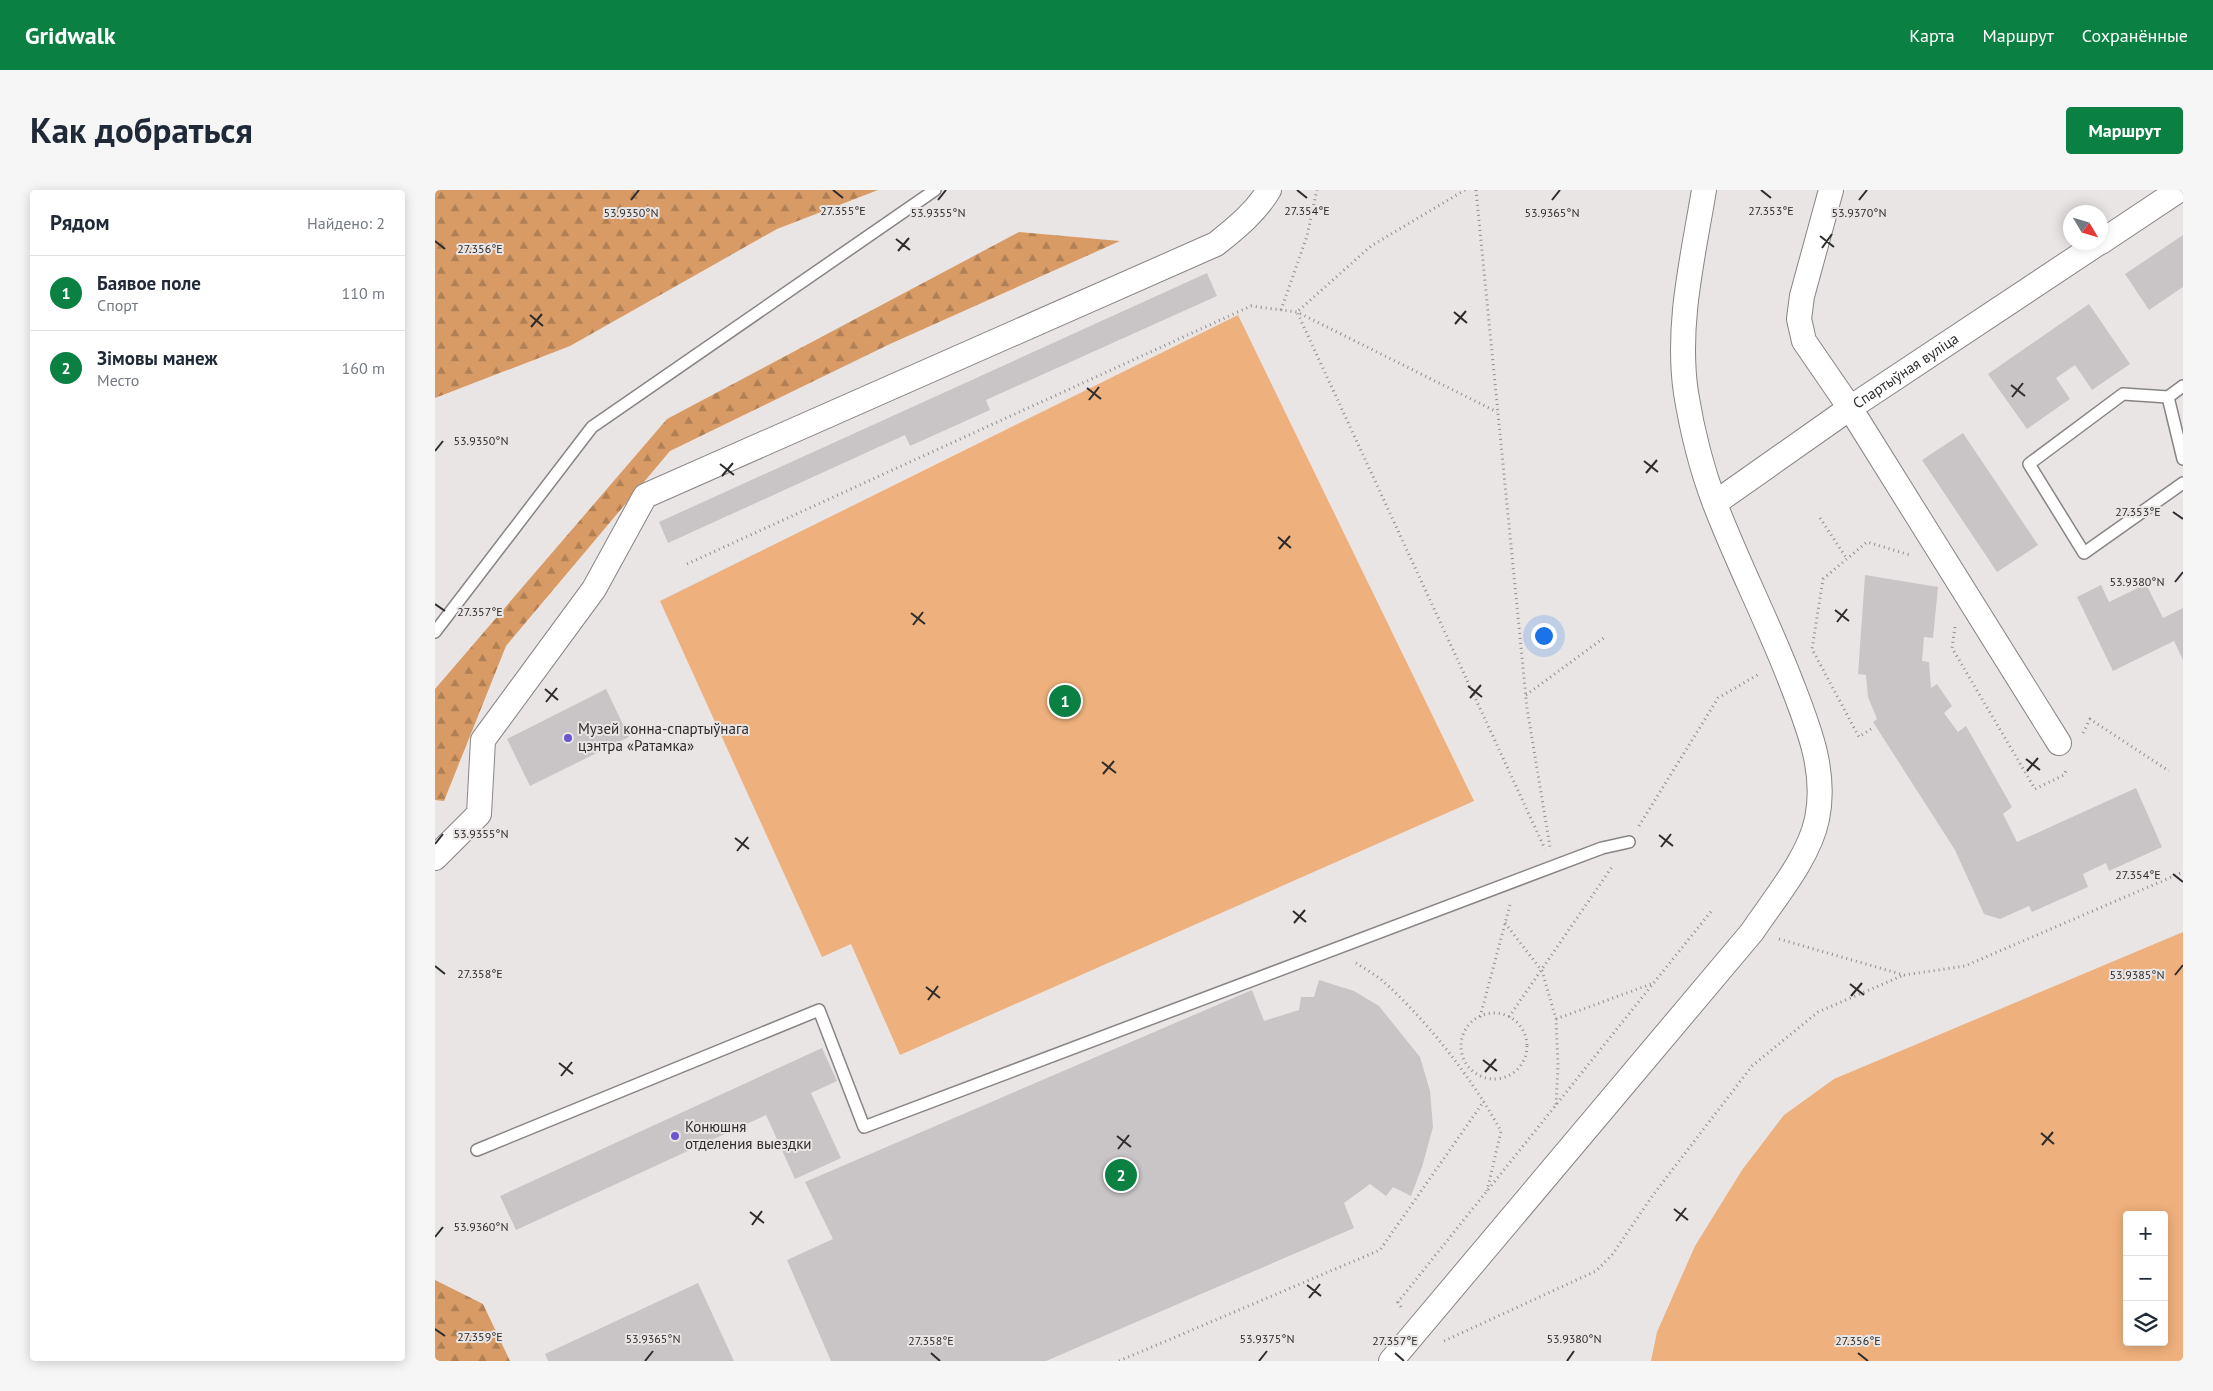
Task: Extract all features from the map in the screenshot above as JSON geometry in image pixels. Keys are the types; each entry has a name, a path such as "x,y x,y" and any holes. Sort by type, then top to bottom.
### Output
{"street":[{"path":"435,858 479,814 483,740 594,589 645,496 1216,244 1243,223 1269,190"},
{"path":"1391,1361 1752,932 1792,874 1809,841 1817,820 1820,789 1818,763 1810,732 1783,661 1715,503 1686,393 1682,339 1688,284 1704,190"},
{"path":"1831,190 1802,296 1799,319 1804,341 2069,742"},
{"name":"Спартыўная вуліца","path":"2108,237 2179,190"},
{"name":"Спартыўная вуліца","path":"1715,503 1850,408 2088,250"}],"lane":[{"path":"435,632 592,427 935,190"},
{"path":"2183,386 2168,397 2123,394 2029,464 2084,553 2183,483"},
{"path":"2168,397 2183,459"},
{"path":"477,1150 819,1010 864,1127 1553,866 1602,848 1629,842"}],"path":[{"path":"1281,310 1307,236 1317,190"},
{"path":"1297,312 1371,246 1465,190"},
{"path":"1475,190 1525,695 1553,866"},
{"path":"687,564 1251,306 1297,312 1497,412"},
{"path":"1297,312 1553,866"},
{"path":"1820,518 1847,559"},
{"path":"1871,729 1859,736 1812,649 1823,579 1867,542 1919,558"},
{"path":"1957,620 1952,648 2035,789 2065,775 2068,766"},
{"path":"1525,695 1605,637"},
{"path":"1509,1018 1629,842 1718,698 1783,661"},
{"path":"2069,742 2090,719 2169,771"},
{"path":"1443,1342 1596,1271 1612,1256 1653,1195 1752,1066 1818,1012 1904,975 1965,966 2183,872"},
{"path":"1480,1017 1517,880"},
{"path":"1334,949 1383,981 1432,1034 1484,1101 1501,1131 1487,1192 1713,909"},
{"path":"1505,923 1542,971 1556,1019 1558,1065 1556,1107"},
{"path":"1752,932 1904,975"},
{"path":"1556,1019 1655,982"},
{"path":"1500,1014 1509,1018 1524,1032 1526,1053 1522,1063 1506,1077 1496,1080 1476,1074 1468,1067 1461,1049 1462,1039 1472,1022 1480,1017 1500,1014"},
{"path":"1462,1072 1468,1067"},
{"path":"1119,1361 1380,1250 1484,1101"}],"shaded area":[{"path":"1238,315 1474,801 900,1055 851,944 822,957 660,601"},
{"path":"2183,932 2183,1361 1651,1361 1657,1332 1695,1246 1742,1170 1784,1115 1834,1079"}],"green space":[{"path":"435,190 878,190 777,229 570,346 435,398"},
{"path":"1019,232 1120,241 890,344 670,451 506,646 444,801 435,800 435,689 667,419"},
{"path":"435,1280 483,1304 510,1361 435,1361"}],"building":[{"path":"2183,235 2183,287 2149,310 2125,274"},
{"path":"1207,273 1217,296 986,400 990,410 910,446 905,435 668,543 659,522"},
{"path":"2089,304 2130,364 2092,390 2075,365 2056,378 2070,399 2027,429 1988,374"},
{"path":"1963,433 2038,545 1997,572 1922,460"},
{"path":"1865,575 1938,587 1933,638 1924,637 1922,661 1929,662 1931,688 1937,684 1952,706 1944,713 1958,732 1966,726 2012,807 2003,814 2017,842 2136,788 2162,847 2109,871 2106,863 2083,874 2088,887 2032,912 2029,906 2000,919 1984,914 1955,850 1873,722 1877,719 1868,697 1866,675 1858,674"},
{"path":"2146,584 2163,618 2183,608 2183,660 2174,641 2113,671 2077,597 2101,585 2109,602"},
{"name":"Музей конна-спартыўнага цэнтра «Ратамка»","path":"606,689 629,737 530,786 507,739"},
{"path":"1319,980 1354,991 1379,1006 1420,1057 1430,1091 1433,1127 1422,1167 1411,1196 1393,1187 1386,1196 1370,1184 1344,1203 1354,1228 1046,1361 831,1361 787,1260 833,1239 805,1182 1252,990 1264,1021 1299,1010 1301,997 1314,997"},
{"name":"Конюшня отделения выездки","path":"822,1048 837,1081 811,1093 841,1158 795,1179 766,1115 516,1230 500,1196"},
{"path":"698,1283 734,1361 548,1361 545,1354"}],"place":[{"name":"Баявое поле","path":"1065,701"},
{"name":"Музей конна-спартыўнага цэнтра «Ратамка»","path":"568,738"},
{"name":"Конюшня отделения выездки","path":"675,1136"},
{"name":"Зімовы манеж","path":"1121,1175"}]}
